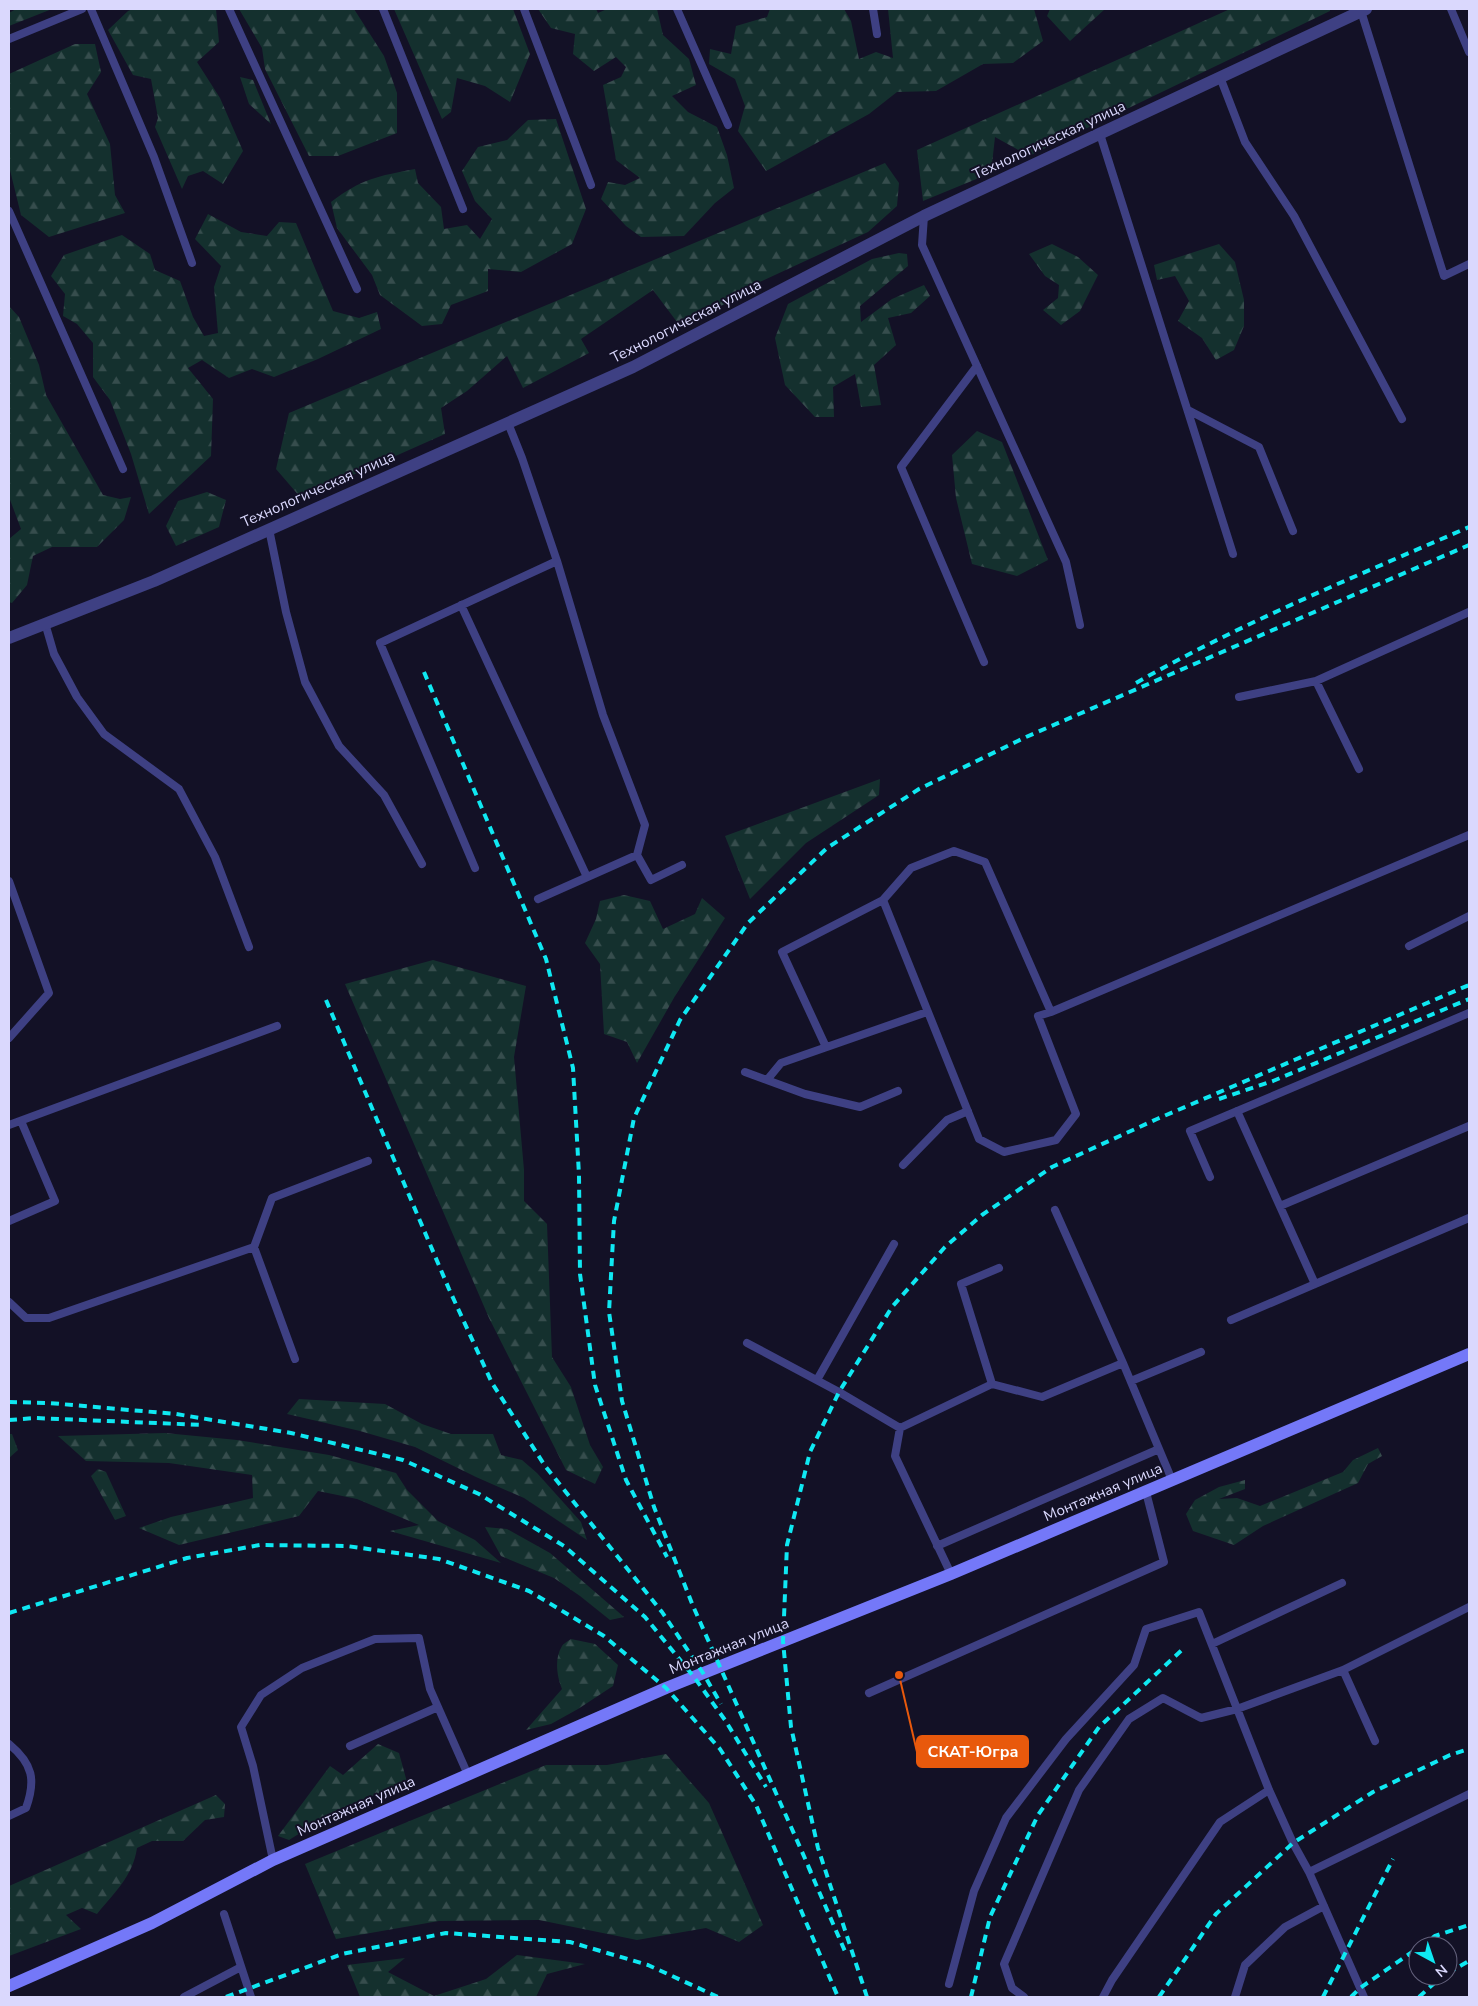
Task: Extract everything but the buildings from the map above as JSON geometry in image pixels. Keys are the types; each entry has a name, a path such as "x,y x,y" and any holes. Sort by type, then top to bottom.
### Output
{"street":[{"name":"Технологическая улица","path":"9,638 154,581 633,367 924,216 1364,10"},
{"name":"Монтажная улица","path":"9,1986 152,1923 273,1860 666,1688 951,1574 1469,1354"}],"lane":[{"path":"9,39 82,9"},
{"path":"91,9 154,157 192,263"},
{"path":"229,9 357,289"},
{"path":"383,9 463,208"},
{"path":"524,9 591,186"},
{"path":"678,9 728,125"},
{"path":"873,9 877,34"},
{"path":"1452,9 1469,52"},
{"path":"1364,10 1444,276 1469,264"},
{"path":"1460,30 1469,26"},
{"path":"1220,77 1245,142 1294,216 1402,419"},
{"path":"1100,134 1233,554"},
{"path":"9,211 123,469"},
{"path":"924,216 922,245 1066,562 1080,625"},
{"path":"977,366 901,467 984,662"},
{"path":"1188,410 1259,447 1293,531"},
{"path":"508,423 557,560 603,715 645,825 637,856 651,880 682,865"},
{"path":"269,529 286,612 304,682 339,746 384,795 422,864"},
{"path":"476,868 380,643 557,560"},
{"path":"461,605 587,877"},
{"path":"1239,697 1316,681 1469,612"},
{"path":"45,623 54,654 77,697 104,734 179,789 215,857 249,946"},
{"path":"1316,681 1359,769"},
{"path":"884,900 979,1139 1004,1152 1056,1140 1076,1114 1038,1016 1469,835"},
{"path":"826,1047 782,952 884,900 911,868 954,851 985,862 1051,1012"},
{"path":"538,899 637,856"},
{"path":"9,881 48,993 9,1038"},
{"path":"1409,946 1469,916"},
{"path":"767,1080 781,1063 927,1012"},
{"path":"1210,1177 1190,1131 1468,1016"},
{"path":"9,1126 277,1026"},
{"path":"745,1072 805,1094 860,1107 898,1091"},
{"path":"904,1165 947,1120 968,1111"},
{"path":"1237,1111 1316,1284"},
{"path":"9,1221 55,1201 21,1121"},
{"path":"1280,1206 1469,1126"},
{"path":"295,1359 254,1247 272,1198 368,1161"},
{"path":"1055,1210 1131,1381 1172,1480"},
{"path":"1231,1320 1469,1218"},
{"path":"817,1380 894,1244"},
{"path":"9,1302 26,1318 49,1318 254,1247"},
{"path":"992,1384 961,1284 999,1268"},
{"path":"747,1343 817,1380 900,1428"},
{"path":"1131,1381 1201,1352"},
{"path":"900,1428 992,1384 1042,1397 1123,1363"},
{"path":"900,1428 895,1456 951,1574"},
{"path":"937,1546 1159,1449"},
{"path":"869,1694 1164,1562 1146,1492"},
{"path":"1212,1644 1342,1583"},
{"path":"1024,1997 1012,1988 1004,1964 1079,1790 1129,1719 1163,1698 1201,1718 1237,1709 1343,1670 1469,1607"},
{"path":"949,1984 974,1891 1006,1818 1066,1739 1134,1665 1146,1628 1199,1612 1269,1790 1293,1843 1309,1872 1364,1997"},
{"path":"273,1860 253,1766 241,1727 261,1695 302,1668 375,1639 420,1638 430,1688 468,1775"},
{"path":"1343,1670 1375,1741"},
{"path":"350,1746 438,1708"},
{"path":"9,1744 20,1754 32,1774 32,1792 26,1808 9,1816"},
{"path":"1104,1997 1112,1980 1220,1822 1269,1790"},
{"path":"1309,1872 1469,1794"},
{"path":"1236,1997 1245,1965 1285,1927 1324,1906"},
{"path":"224,1914 250,1997"},
{"path":"184,1997 241,1968"}],"green space":[{"path":"16,9 52,9 9,26 9,13"},
{"path":"133,9 216,9 219,42 197,62 220,98 243,151 223,184 203,171 188,176 182,189 155,127 158,118 151,79 133,75 108,30 128,11"},
{"path":"239,9 354,9 384,56 397,93 397,133 338,156 309,156 265,69 262,48"},
{"path":"394,9 513,9 530,54 510,102 485,86 457,78 451,112 442,119"},
{"path":"538,9 596,9 598,13 607,9 657,9 663,35 689,59 696,85 672,96 688,112 717,127 727,155 734,188 715,203 684,236 641,237 626,226 601,199 608,182 625,185 640,178 616,160 603,85 621,77 626,67 616,57 594,71 573,54 575,34 551,28"},
{"path":"770,9 844,9 851,21 859,59 876,52 893,58 888,9 1034,9 1043,41 1013,63 983,64 936,91 897,92 869,114 766,171 738,131 745,106 735,79 709,64 710,49 731,54 736,26 767,17"},
{"path":"1050,9 1105,9 1070,41 1047,16"},
{"path":"1230,9 1330,9 1330,11 1029,156 995,137 991,173 923,201 917,150"},
{"path":"75,44 95,44 101,72 87,94 110,144 115,195 125,213 49,237 21,215 9,166 9,74"},
{"path":"240,77 253,80 271,124 249,104"},
{"path":"556,119 586,209 572,244 521,272 488,269 488,291 451,305 442,324 422,326 380,295 372,275 337,228 331,202 361,183 415,169 418,183 441,207 444,229 467,225 480,239 492,219 475,201 462,171 478,147 507,140 528,120"},
{"path":"885,163 899,183 897,206 868,232 738,292 731,302 677,322 653,290 581,339 589,353 523,388 507,356 467,391 441,408 445,434 301,498 276,469 289,413"},
{"path":"208,214 241,232 267,236 279,222 296,223 333,311 359,318 377,312 381,329 318,359 274,377 252,369 229,378 202,360 188,368 213,399 211,456 149,514 131,454 110,400 93,377 93,343 77,324 63,316 65,294 51,276 64,255 122,235 150,254 155,270 180,281 193,317 204,336 218,333 214,287 221,266 195,239"},
{"path":"1052,244 1078,257 1098,275 1080,311 1061,325 1043,310 1058,298 1059,285 1045,276 1029,254"},
{"path":"1219,244 1235,262 1244,300 1244,326 1234,350 1216,360 1202,338 1178,321 1189,301 1175,276 1157,280 1154,265"},
{"path":"899,253 907,254 908,266 860,306 861,322 892,299 924,285 930,296 911,313 888,318 896,345 874,365 881,405 861,407 855,374 833,387 834,417 815,417 785,385 775,338 788,304 872,259"},
{"path":"9,306 19,317 39,365 46,395 103,495 120,499 131,497 124,520 97,547 52,547 33,556 27,585 12,603 9,602 9,539 21,529 9,497"},
{"path":"977,431 1002,442 1048,560 1017,576 972,564 956,498 952,455"},
{"path":"207,492 226,500 219,527 176,546 166,526 178,501"},
{"path":"880,779 879,795 806,843 750,899 725,836"},
{"path":"624,895 650,901 663,929 695,914 702,898 725,918 675,996 637,1063 627,1042 604,1034 600,964 585,943 596,919 600,901"},
{"path":"433,960 526,986 514,1057 524,1170 524,1201 547,1224 552,1357 571,1387 590,1445 603,1467 595,1484 566,1470 489,1318 345,984"},
{"path":"299,1399 385,1404 422,1424 451,1434 493,1434 501,1455 522,1460 537,1473 581,1522 587,1540 524,1498 415,1447 360,1431 287,1414"},
{"path":"165,1433 237,1440 329,1455 396,1473 407,1490 438,1521 475,1540 501,1563 390,1531 419,1525 357,1499 318,1491 299,1516 179,1545 139,1528 171,1517 253,1498 252,1475 169,1463 86,1461 58,1436"},
{"path":"9,1434 12,1434 18,1450 9,1458"},
{"path":"1378,1448 1382,1456 1368,1464 1358,1483 1263,1526 1234,1545 1193,1531 1186,1514 1195,1500 1219,1487 1245,1480 1245,1489 1219,1499 1237,1498 1260,1506 1343,1472 1353,1460"},
{"path":"98,1469 106,1472 126,1516 115,1520 91,1476"},
{"path":"485,1527 507,1529 550,1553 624,1617 610,1620 554,1578 501,1556"},
{"path":"571,1639 595,1644 618,1665 613,1686 551,1724 526,1730 562,1689 557,1662 559,1651"},
{"path":"378,1744 399,1753 407,1782 337,1810 289,1840 278,1836 330,1766 343,1775"},
{"path":"666,1754 709,1803 763,1925 739,1942 706,1928 637,1940 539,1920 439,1921 336,1939 305,1864 546,1765 607,1765"},
{"path":"216,1795 225,1804 224,1817 205,1820 183,1841 152,1841 137,1848 127,1876 97,1914 82,1908 66,1915 81,1929 9,1956 9,1886"},
{"path":"517,1955 585,1964 547,1974 536,1997 360,1997 347,1965 405,1958 388,1972 434,1996 486,1979"}],"railway":[{"path":"1136,683 1259,620 1469,527"},
{"path":"811,1872 693,1606 654,1507 622,1401 609,1312 614,1221 634,1118 680,1020 748,923 827,848 919,789 1026,737 1469,545"},
{"path":"424,672 546,959 573,1068 579,1175 580,1274 595,1385 626,1480 667,1557"},
{"path":"867,1997 818,1848 791,1727 783,1641 787,1545 810,1452 839,1392 892,1307 945,1247 982,1215 1052,1167 1157,1119 1469,985"},
{"path":"1219,1099 1273,1081 1469,999"},
{"path":"326,1000 449,1289 492,1383 545,1466 662,1612 703,1673 721,1704"},
{"path":"9,1402 49,1403 176,1414 291,1433 403,1460 479,1494 564,1546 645,1617 694,1677 725,1720 766,1787"},
{"path":"9,1420 35,1418 204,1425"},
{"path":"9,1613 187,1558 260,1545 347,1546 439,1559 529,1591 604,1636 666,1688 720,1749 756,1805 838,1997"},
{"path":"971,1997 990,1917 1038,1815 1099,1727 1183,1649"},
{"path":"1159,1997 1216,1914 1293,1843 1373,1792 1450,1755 1469,1749"},
{"path":"1323,1997 1393,1859"},
{"path":"808,1866 847,1956"},
{"path":"1435,1936 1469,1925"},
{"path":"226,1997 342,1954 446,1933 570,1942 648,1965 718,1997"},
{"path":"1351,1997 1360,1988 1408,1955"},
{"path":"1458,1967 1469,1961"},
{"path":"1419,1997 1431,1986"}],"place":[{"name":"СКАТ-Югра","path":"899,1675"}]}
